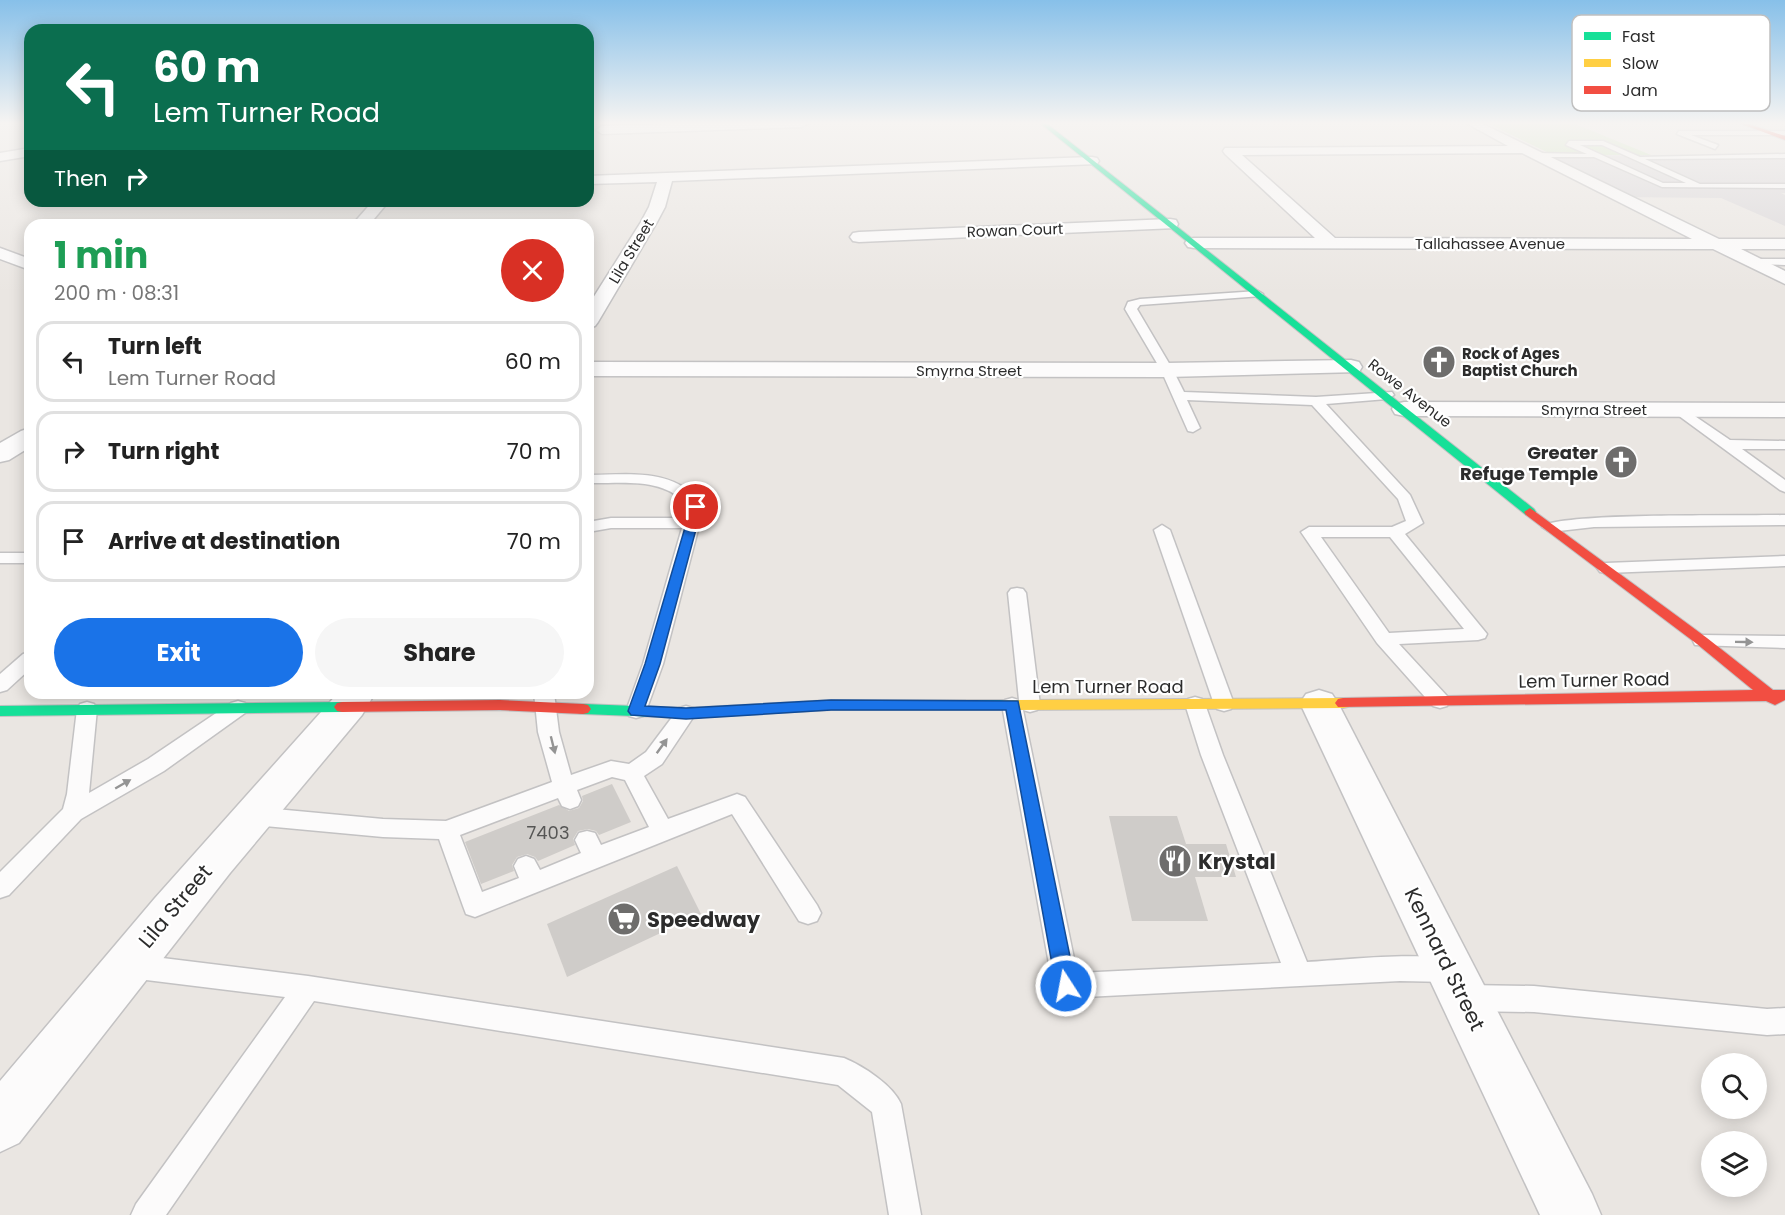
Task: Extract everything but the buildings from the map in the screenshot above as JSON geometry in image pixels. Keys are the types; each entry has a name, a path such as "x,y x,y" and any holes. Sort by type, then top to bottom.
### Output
{"street":[{"name":"Lila Street","path":"594,312 649,222 657,207 665,180"},
{"name":"Rowe Avenue","path":"1115,180 1550,527 1702,641 1785,710"},
{"path":"1261,180 1329,242"},
{"path":"1586,180 1785,278"},
{"path":"365,219 376,207"},
{"name":"Rowan Court","path":"859,237 1170,224"},
{"name":"Tallahassee Avenue","path":"1194,243 1785,244"},
{"path":"0,253 24,263"},
{"name":"Smyrna Street","path":"594,369 1351,368"},
{"name":"Smyrna Street","path":"1395,402 1680,410 1785,410"},
{"path":"0,454 24,440"},
{"name":"Lem Turner Road","path":"0,711 238,708 353,700 544,699 636,711 686,713 831,705 1224,704 1785,695"},
{"name":"Lila Street","path":"0,1124 16,1082 125,966 250,816 353,700"},
{"name":"Kennard Street","path":"1319,703 1571,1215"}],"lane":[{"path":"1650,180 1662,185 1785,186"},
{"path":"1685,180 1699,186"},
{"path":"1751,262 1785,262"},
{"path":"1193,428 1190,409 1179,396 1167,370 1131,309 1132,304 1258,294"},
{"path":"1179,396 1395,402"},
{"path":"1231,408 1246,408 1263,399"},
{"path":"1316,401 1405,498 1415,524 1395,532 1309,532 1384,639 1440,701"},
{"path":"1680,410 1784,485"},
{"path":"1727,444 1785,445"},
{"path":"594,479 654,481 684,491 692,497 696,507 653,664 636,711"},
{"path":"1550,527 1594,522 1785,520"},
{"path":"594,526 611,523 692,523"},
{"path":"1162,530 1224,704"},
{"path":"1384,639 1478,634 1395,532"},
{"path":"0,558 24,558"},
{"path":"1606,568 1785,561"},
{"path":"1017,593 1021,705 1066,986 1400,969 1458,984 1534,999 1779,1025"},
{"path":"1702,641 1785,642"},
{"path":"0,685 24,663"},
{"path":"544,699 567,793"},
{"path":"1195,704 1216,766 1299,974"},
{"path":"0,888 73,813 156,765 238,708"},
{"path":"73,813 78,794 87,709"},
{"path":"250,816 383,828 447,830 506,817 567,793 611,769 632,773 654,758 686,713"},
{"path":"632,773 663,831"},
{"path":"447,830 475,906 530,874 591,849 663,831 737,803 808,913"},
{"path":"125,966 308,987 844,1072 886,1104 905,1215"},
{"path":"147,1215 308,987"}],"shaded area":[{"path":"1581,180 1785,180 1785,193 1781,193 1785,195 1785,226 1721,198 1616,197"}],"traffic: fast":[{"path":"1114,180 1530,512"},
{"path":"583,709 686,713 831,705 1005,705"},
{"path":"0,711 342,707"}],"traffic: slow":[{"path":"1005,705 1343,703"}],"traffic: jam":[{"path":"1530,512 1702,641 1775,700"},
{"path":"1343,703 1785,695"},
{"path":"342,707 500,705 583,709"}],"place":[{"name":"Rock of Ages Baptist Church","path":"1439,362"},
{"name":"Greater Refuge Temple","path":"1621,462"},
{"name":"Krystal","path":"1175,861"},
{"name":"Speedway","path":"624,919"}],"route":[{"path":"696,507 653,664 636,711 686,713 831,705 1012,705 1066,986"}]}
